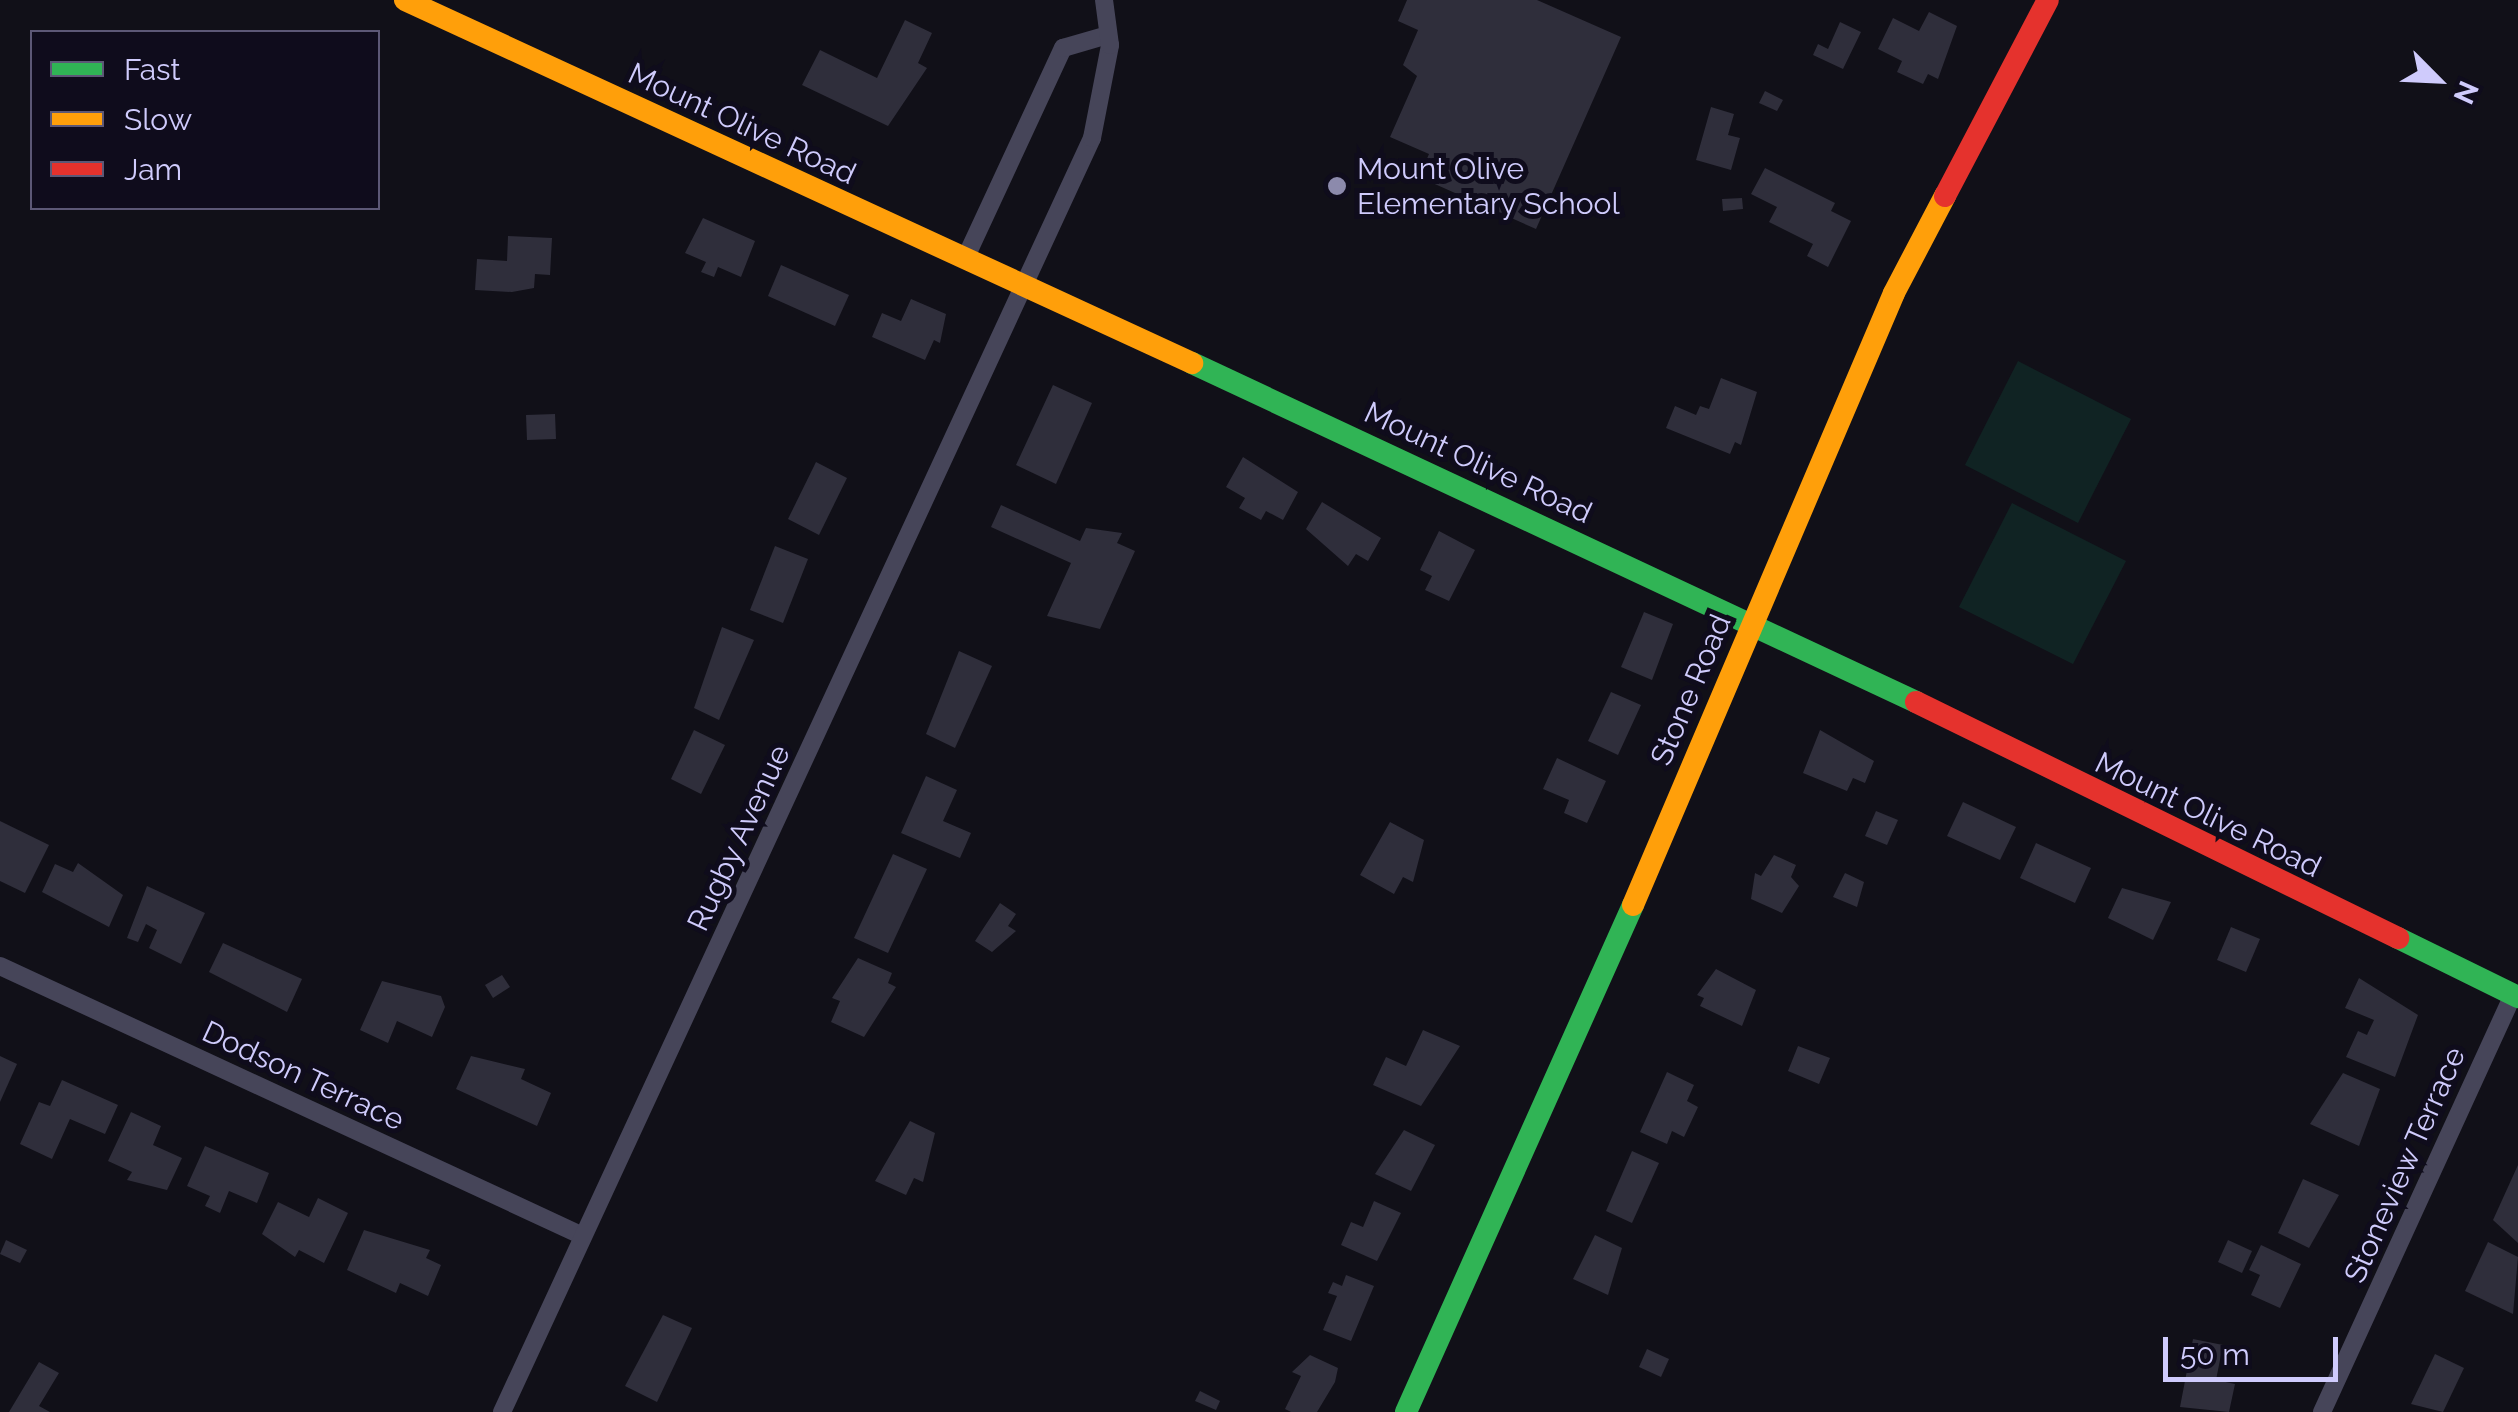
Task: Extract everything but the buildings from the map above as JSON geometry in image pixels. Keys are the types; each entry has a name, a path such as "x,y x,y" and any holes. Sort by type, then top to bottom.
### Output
{"street":[{"name":"Mount Olive Road","path":"405,0 1752,622 2515,996"},
{"name":"Rugby Avenue","path":"502,1412 1026,288 1092,138 1108,35 1104,0"},
{"name":"Stone Road","path":"1406,1412 1894,293 2048,0"},
{"path":"965,260 1063,48 1108,35"},
{"name":"Dodson Terrace","path":"0,966 584,1236"},
{"name":"Stoneview Terrace","path":"2322,1412 2515,996"}],"green space":[{"path":"2018,361 2131,419 2078,523 1965,465"},
{"path":"2012,503 2126,561 2073,664 1959,607"}],"traffic: fast":[{"path":"1192,363 1916,702"},
{"path":"1406,1412 1633,905"},
{"path":"2398,938 2518,997"}],"traffic: slow":[{"path":"405,0 1192,363"},
{"path":"1633,905 1894,293 1945,196"}],"traffic: jam":[{"path":"1945,196 2048,0"},
{"path":"1916,702 2398,938"}],"place":[{"name":"Mount Olive Elementary School","path":"1337,186"}]}
